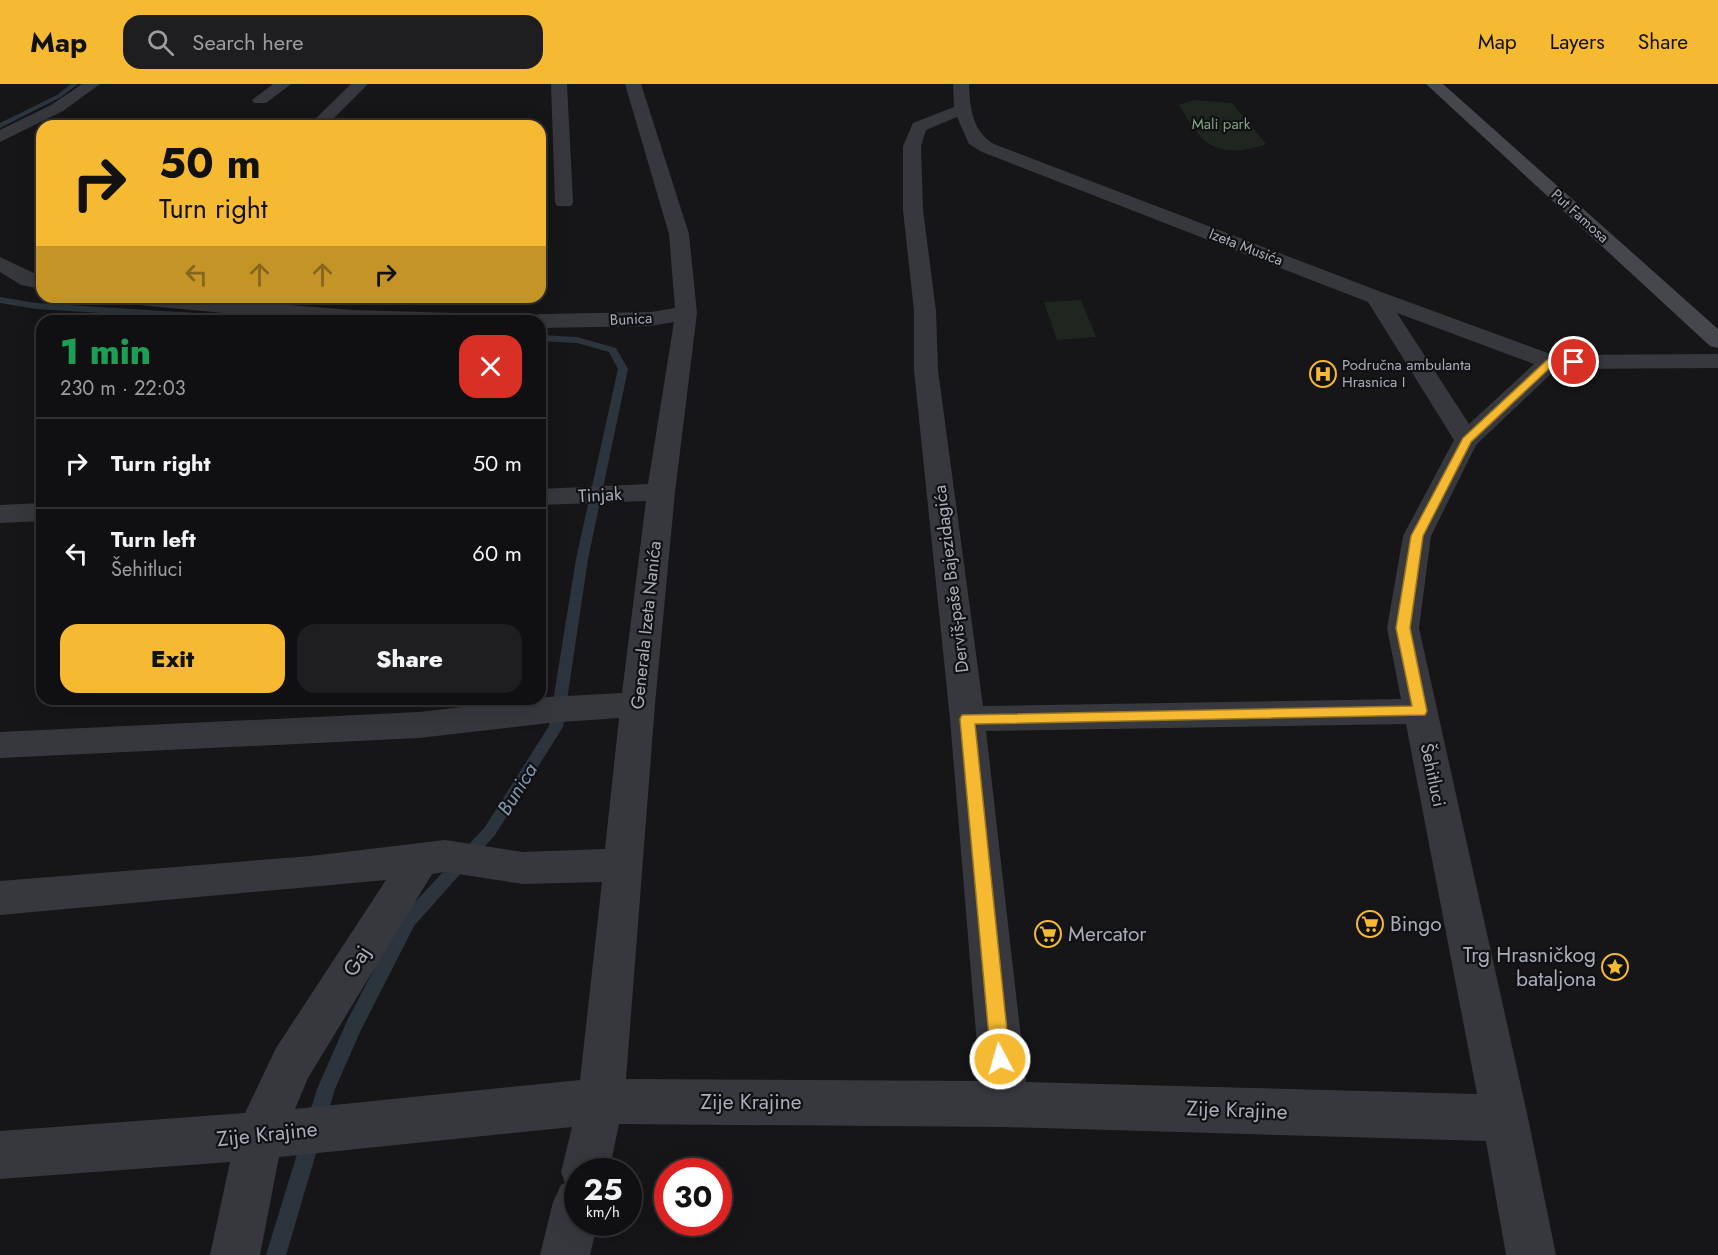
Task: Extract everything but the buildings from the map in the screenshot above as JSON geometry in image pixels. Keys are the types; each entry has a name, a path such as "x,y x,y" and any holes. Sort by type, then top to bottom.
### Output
{"main road":[{"name":"Put Famosa","path":"1439,86 1718,341"}],"street":[{"path":"0,137 57,108 92,84"},
{"path":"260,100 283,84"},
{"path":"322,120 360,84"},
{"path":"559,84 564,202"},
{"name":"Generala Izeta Nanića","path":"588,1158 601,1101 638,704 661,492 686,313 679,234 633,84"},
{"name":"Izeta Musića","path":"962,97 975,140 988,148 1376,298 1550,362"},
{"name":"Derviš-paše Bajezidagića","path":"962,97 919,127 912,146 913,210 925,311 926,370 967,719 1005,1104"},
{"path":"0,263 36,282"},
{"path":"1,288 36,282"},
{"path":"1376,298 1467,440"},
{"path":"183,303 291,315"},
{"name":"Bunica","path":"546,321 651,319 686,313"},
{"path":"1550,362 1718,361"},
{"name":"Šehitluci","path":"1531,1255 1505,1118 1403,628 1417,536 1467,440 1550,362"},
{"name":"Tinjak","path":"546,497 661,492"},
{"path":"0,514 36,512"},
{"path":"0,745 419,725 638,704"},
{"path":"967,719 1420,711"},
{"path":"0,898 299,873 432,858 523,868 623,865"},
{"name":"Gaj","path":"235,1255 274,1134 291,1063 432,858"},
{"name":"Zije Krajine","path":"0,1155 274,1134 601,1101 1005,1104 1505,1118"},
{"path":"565,1255 570,1236"}],"green space":[{"name":"Mali park","path":"1194,100 1232,103 1266,144 1252,148 1227,150 1205,141 1179,105"},
{"path":"1081,300 1096,337 1057,340 1044,302"}],"waterway":[{"name":"Bunica","path":"0,126 59,96 75,84"},
{"name":"Bunica","path":"0,300 36,306 181,315"},
{"name":"Bunica","path":"276,1255 326,1089 353,1027 408,921 490,831 556,727 582,559 623,369 613,350 577,340 546,338"}],"place":[{"name":"Područna ambulanta Hrasnica I","path":"1323,374"},
{"name":"Bingo","path":"1370,924"},
{"name":"Mercator","path":"1048,934"},
{"name":"Trg Hrasničkog bataljona","path":"1615,967"}],"route":[{"path":"1000,1059 967,719 1420,711 1403,628 1417,536 1467,440 1550,362 1574,362"}]}
